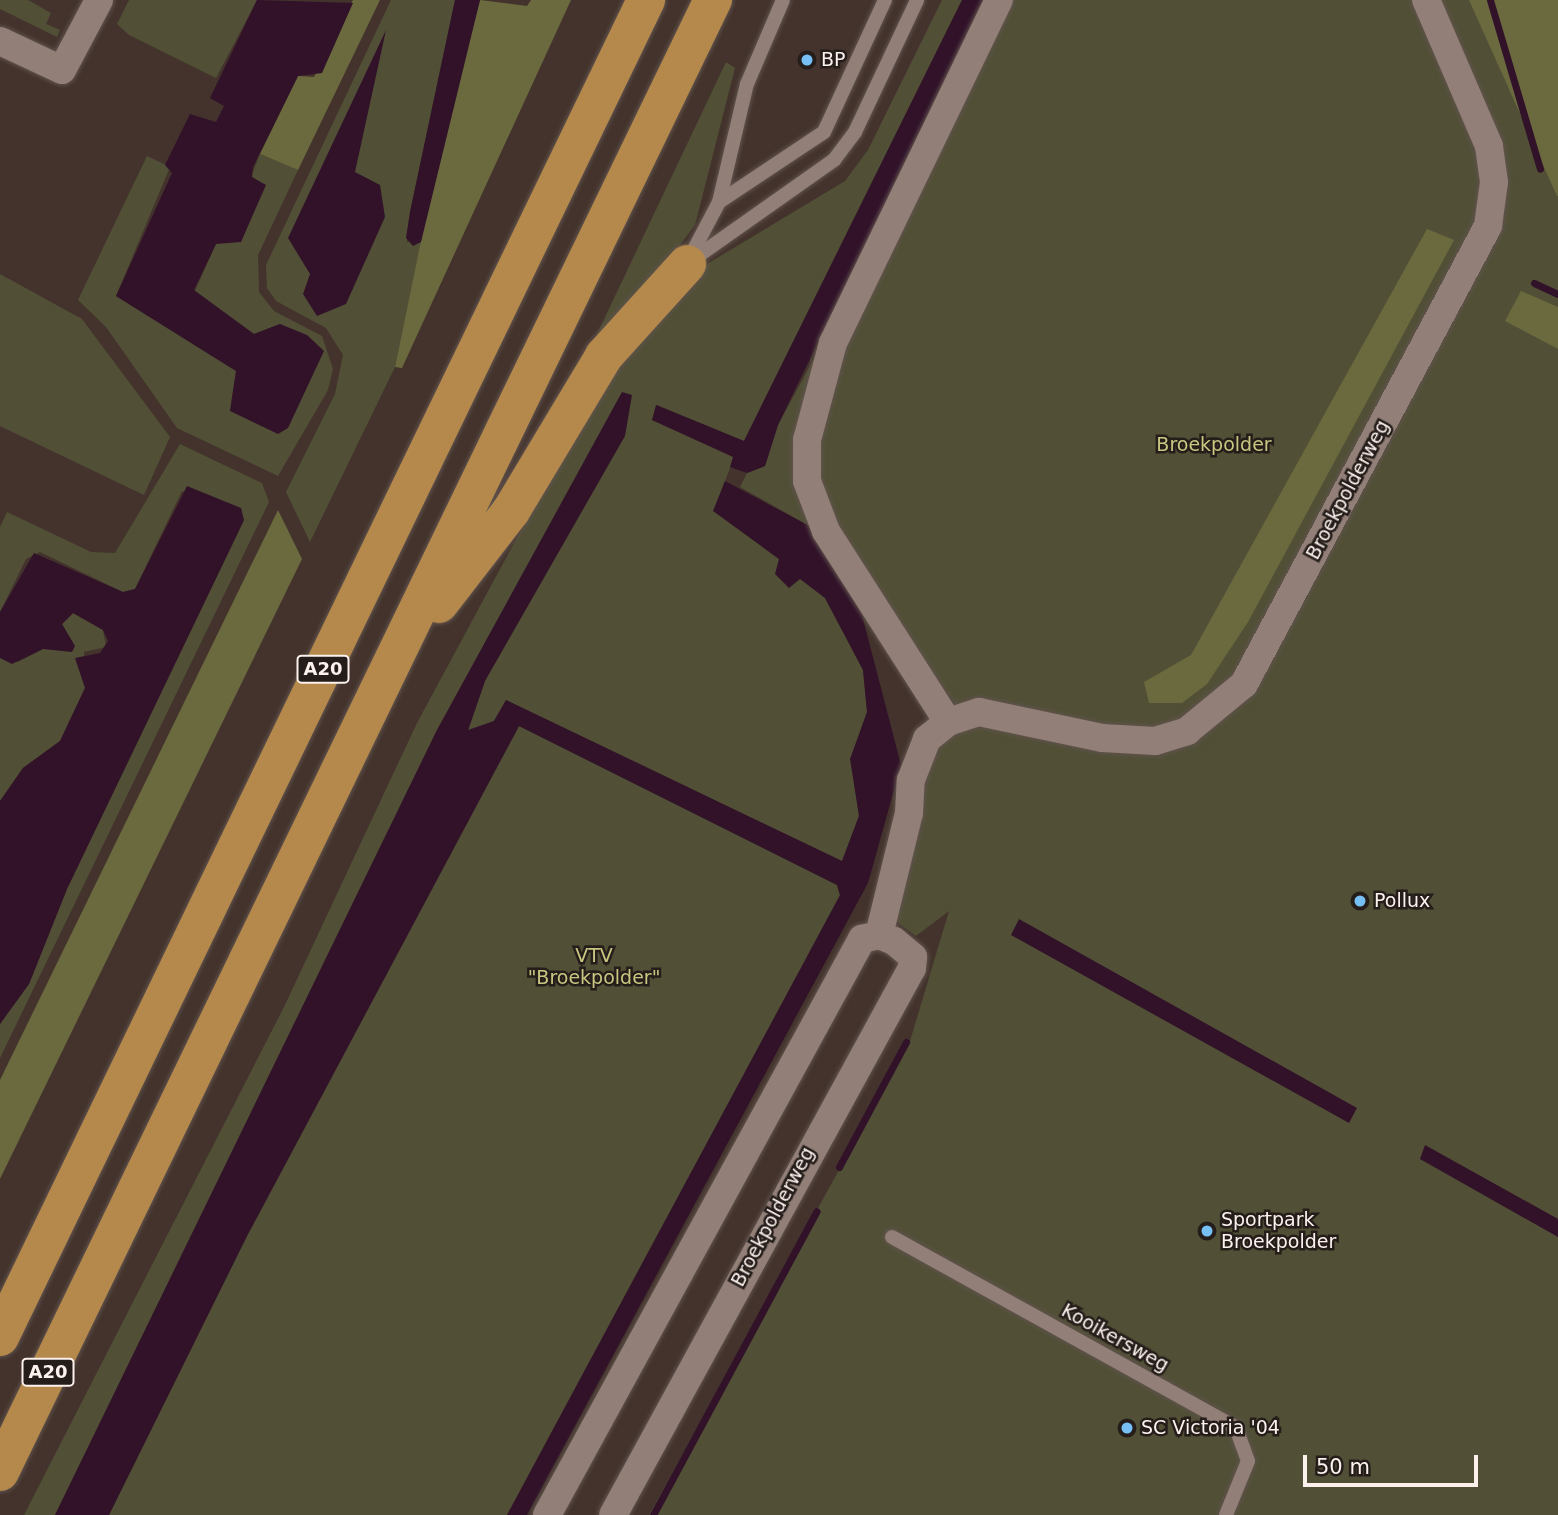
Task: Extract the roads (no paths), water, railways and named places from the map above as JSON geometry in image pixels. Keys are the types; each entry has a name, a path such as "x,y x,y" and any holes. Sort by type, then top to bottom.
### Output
{"highway":[{"name":"A20","path":"0,1338 646,0"},
{"name":"A20","path":"0,1472 713,0"},
{"name":"A20","path":"392,663 511,511 604,356 687,264"}],"street":[{"path":"0,40 62,70 99,0"},
{"path":"547,1515 862,939 879,934 909,813 911,780 928,738 948,722 826,531 807,481 807,440 833,343 999,0"},
{"name":"Broekpolderweg","path":"948,722 979,712 1102,738 1154,741 1187,731 1244,684 1488,226 1494,182 1489,146 1426,0"},
{"name":"Broekpolderweg","path":"613,1515 912,968 913,957 879,934"}],"lane":[{"name":"A20","path":"687,264 719,202 747,84 783,0"},
{"name":"A20","path":"719,202 824,132 885,0"},
{"name":"A20","path":"687,264 834,160 855,132 917,0"},
{"name":"Kooikersweg","path":"892,1237 1236,1428 1248,1461 1226,1515"}],"waterway":[{"path":"1490,0 1540,169"},
{"path":"1534,283 1558,294"},
{"path":"839,1167 906,1042"},
{"path":"653,1515 817,1211"}],"place":[{"name":"BP","path":"807,60"},
{"name":"Pollux","path":"1360,901"},
{"name":"Sportpark Broekpolder","path":"1207,1231"},
{"name":"SC Victoria '04","path":"1127,1428"}],"park label":[{"name":"Broekpolder","path":"1214,445"},
{"name":"VTV \"Broekpolder\"","path":"594,967"}]}
